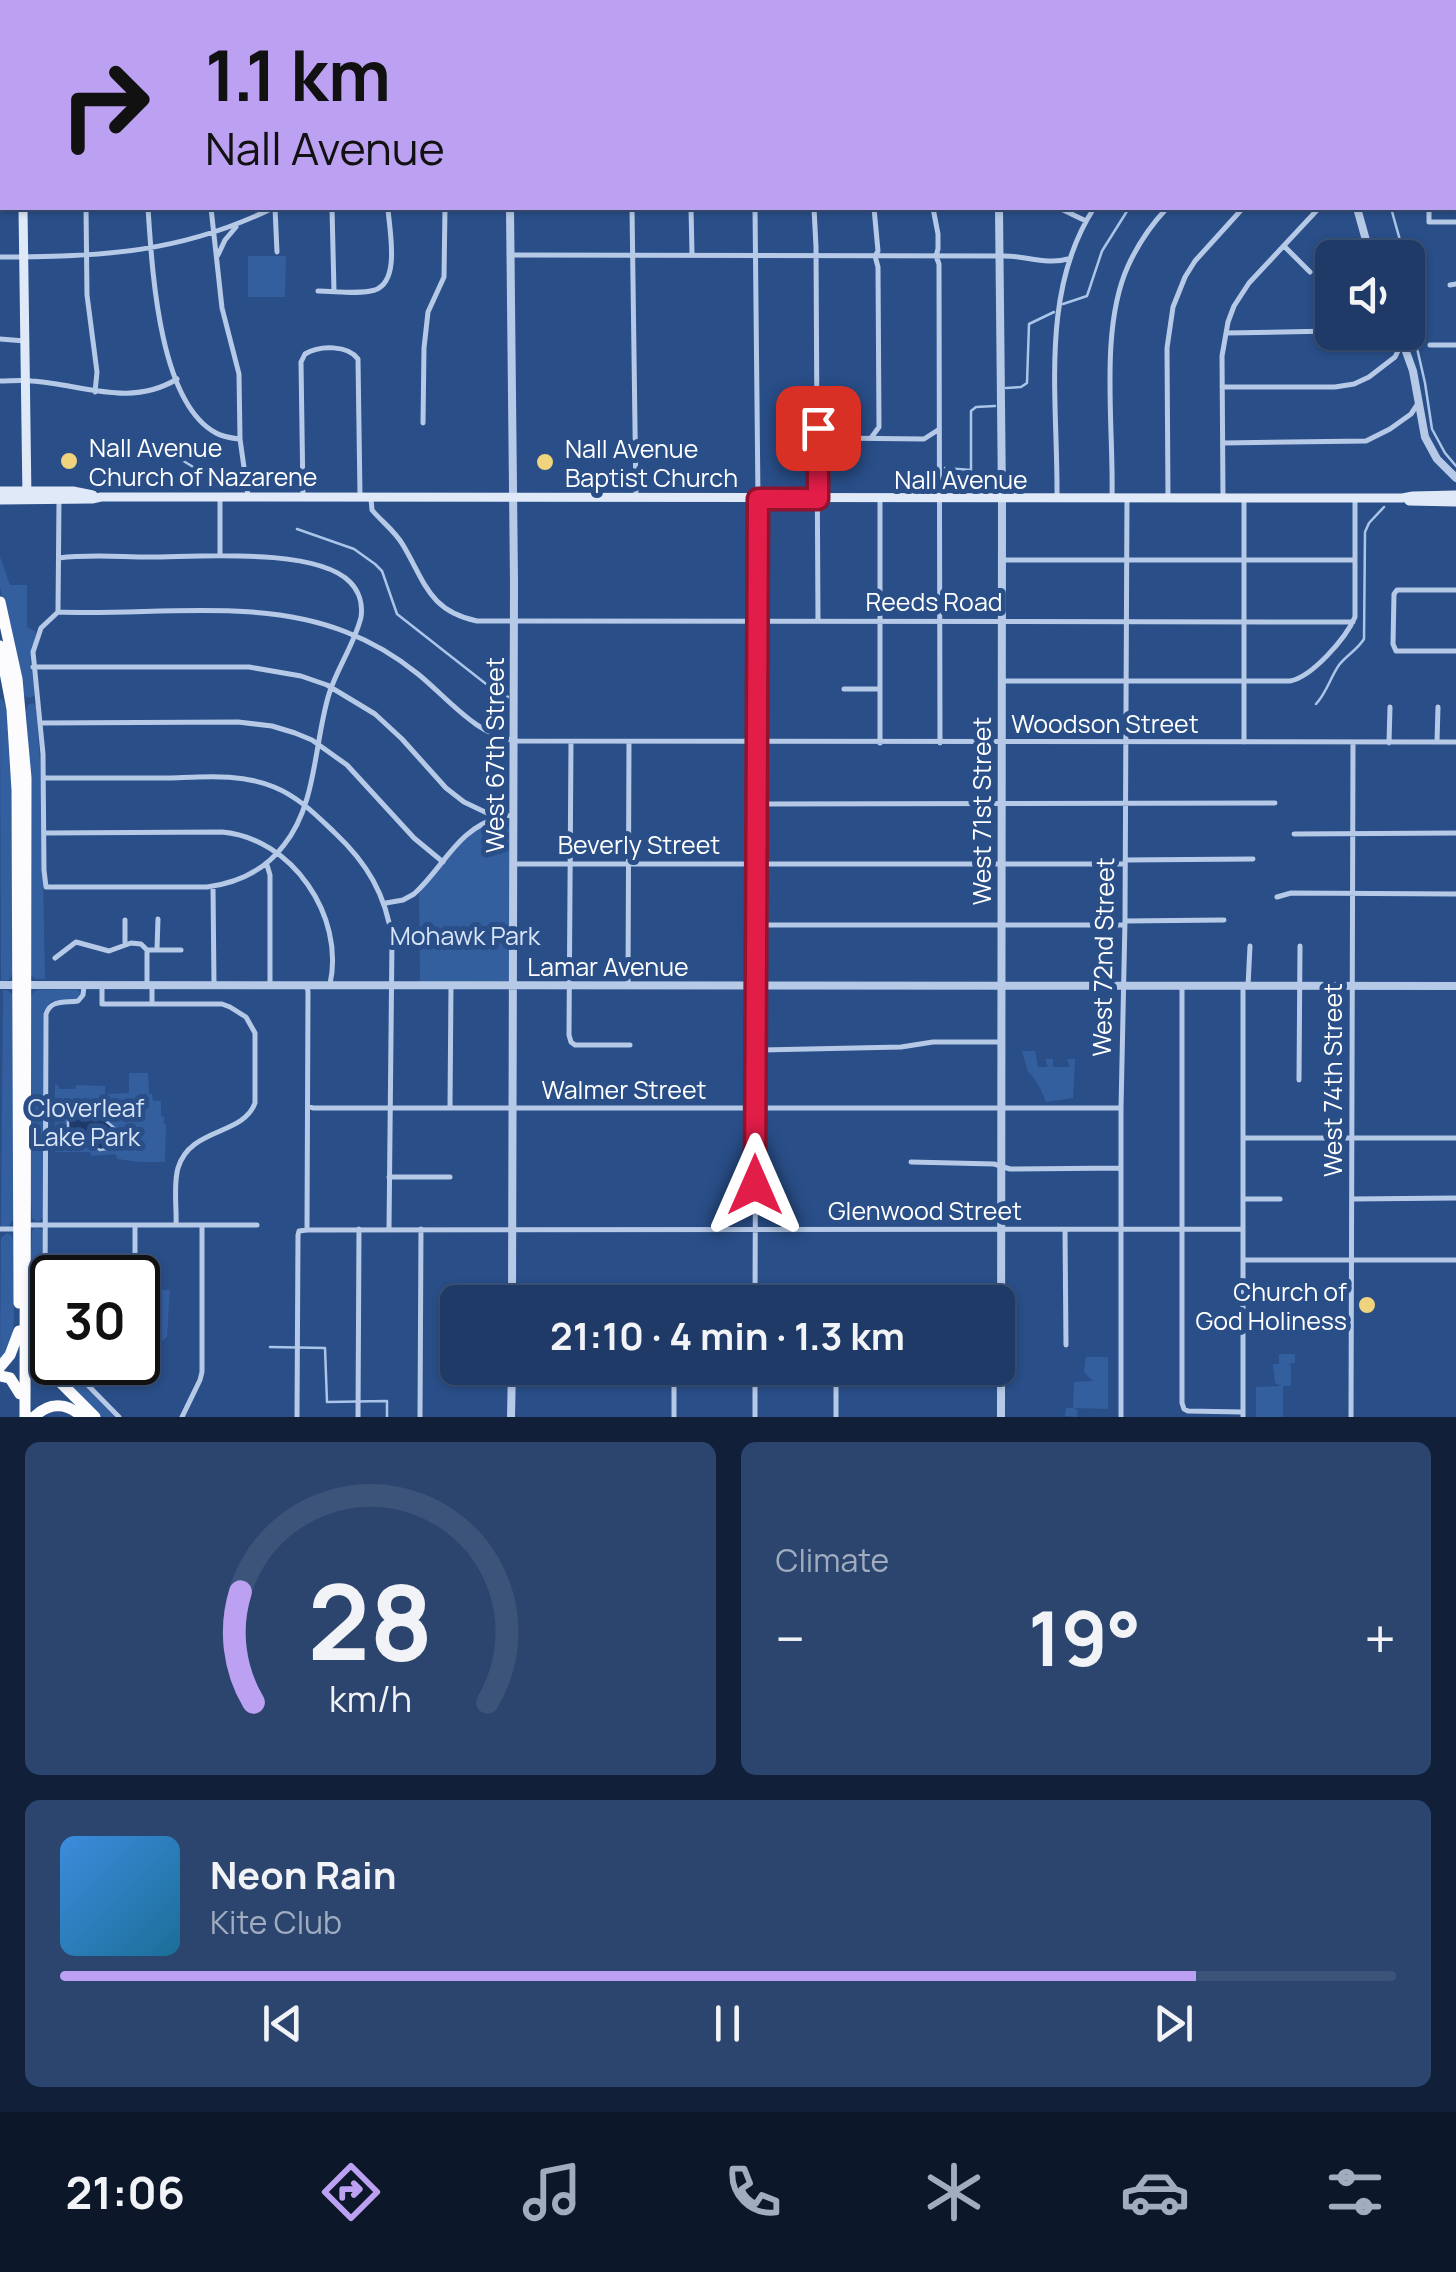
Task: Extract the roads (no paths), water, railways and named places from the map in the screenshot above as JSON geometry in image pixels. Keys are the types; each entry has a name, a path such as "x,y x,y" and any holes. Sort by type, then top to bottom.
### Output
{"highway":[{"path":"0,602 14,659 11,698"},
{"path":"0,646 26,778 18,1214 27,1240 22,1417"},
{"path":"22,985 22,1417"},
{"path":"0,1367 23,1331"},
{"path":"23,1331 48,1370 95,1417"},
{"path":"0,1376 12,1380 20,1394"},
{"path":"34,1417 45,1408 59,1405 82,1417"}],"main road":[{"path":"23,210 27,496"},
{"name":"Nall Avenue","path":"0,491 59,500 101,497"},
{"name":"Nall Avenue","path":"0,500 73,492 101,497 220,498 1454,497"}],"street":[{"path":"86,210 95,392"},
{"path":"148,210 158,316 177,379 204,425 218,435 240,439"},
{"path":"212,210 222,308 240,374 240,439 248,498"},
{"path":"0,257 86,256 151,249 213,233 270,210"},
{"path":"274,210 278,252"},
{"path":"332,210 334,292"},
{"path":"318,291 372,290 382,286 389,277 391,264 388,210"},
{"path":"423,423 424,348 428,312 444,277 445,210"},
{"name":"West 67th Street","path":"510,210 514,499 512,1285"},
{"path":"632,210 636,499"},
{"path":"692,210 692,256"},
{"path":"755,210 755,1285"},
{"path":"814,210 818,621"},
{"path":"874,210 879,427 887,438"},
{"path":"933,210 939,264 940,742"},
{"name":"West 71st Street","path":"999,210 1000,1285"},
{"path":"1063,210 1086,221"},
{"path":"1057,499 1056,326 1068,259 1093,210"},
{"path":"1112,498 1111,348 1115,308 1133,255 1165,210"},
{"path":"1168,498 1167,339 1173,307 1195,261 1242,210"},
{"path":"1223,498 1222,356 1228,322 1249,283 1318,210"},
{"path":"1357,210 1366,240"},
{"path":"1429,210 1429,222 1456,222"},
{"path":"216,262 220,248 239,224"},
{"path":"1283,246 1310,272"},
{"path":"511,256 1000,256 1056,262 1068,259"},
{"path":"1056,262 1064,272"},
{"path":"1228,322 1238,332"},
{"path":"1225,333 1315,330"},
{"path":"0,339 25,341"},
{"path":"1430,345 1456,345"},
{"path":"303,498 301,362 311,350 330,349 352,351 358,359 366,498"},
{"path":"1222,386 1344,386 1369,377 1395,357 1397,350"},
{"path":"1406,350 1425,437 1432,452 1453,475 1454,497"},
{"path":"1395,357 1409,358"},
{"path":"0,381 26,380 95,392 142,392 177,379"},
{"path":"1223,443 1360,442 1378,437 1406,418 1418,402"},
{"path":"1406,418 1420,420"},
{"path":"871,438 879,427"},
{"path":"818,428 832,438"},
{"path":"818,452 822,443 832,438 924,438 940,429"},
{"path":"924,438 940,450"},
{"path":"220,498 220,556"},
{"name":"Reeds Road","path":"366,498 374,513 396,535 424,586 438,602 468,618 1353,622"},
{"name":"West 72nd Street","path":"1121,1417 1120,1108 1127,498"},
{"path":"1244,498 1244,742"},
{"path":"1001,681 1290,681 1302,677 1347,633 1353,622 1356,498"},
{"path":"880,499 880,743"},
{"path":"58,612 59,500"},
{"path":"59,558 220,556 290,560 345,577 354,587 361,607 354,635 332,688 299,823 267,865 232,882 213,886 46,887 44,778 33,652 37,636 58,612 256,612 310,620 354,635 400,660 478,726 514,740"},
{"path":"1002,560 1356,560"},
{"path":"1456,590 1398,590 1393,644 1396,651 1456,651"},
{"path":"34,668 261,668 301,676 332,688 374,714 464,802 484,812 514,816"},
{"path":"844,688 880,689"},
{"path":"11,698 38,700"},
{"path":"1389,742 1390,707"},
{"path":"1437,742 1438,707"},
{"path":"40,723 254,723 284,730 317,744 348,765 414,838 442,862"},
{"name":"Woodson Street","path":"514,740 1456,742"},
{"path":"628,986 629,742"},
{"name":"West 74th Street","path":"1352,1417 1353,742"},
{"path":"572,743 571,1042 581,1046 630,1044"},
{"path":"44,778 240,778 272,786 304,805 360,859 384,903 392,939 389,1230"},
{"path":"757,804 1276,803"},
{"path":"484,812 484,821"},
{"path":"384,903 414,894 470,830 484,821 514,816"},
{"path":"44,833 222,832 264,843 302,878 323,916 331,953 329,985"},
{"path":"1294,834 1456,834"},
{"name":"Beverly Street","path":"513,864 1001,864 1253,859"},
{"path":"267,865 270,986"},
{"path":"213,886 214,985"},
{"path":"1277,897 1291,893 1456,894"},
{"path":"157,950 158,919"},
{"path":"125,920 125,945"},
{"path":"756,925 1224,920"},
{"path":"55,958 76,942 109,951 141,944 147,950 152,1004"},
{"path":"1182,986 1182,1403 1184,1410 1191,1412 1243,1415 1243,1138 1250,946"},
{"path":"1300,946 1300,1080"},
{"path":"147,950 182,950"},
{"name":"Lamar Avenue","path":"0,985 1456,986"},
{"path":"297,1417 298,1236 299,1231 307,1230 306,985"},
{"path":"45,1255 46,1014 54,1003 78,1000 84,995 84,986"},
{"path":"102,986 102,1004 222,1004 246,1017 255,1033 252,1111 246,1118 198,1140 187,1152 177,1169 176,1225"},
{"path":"450,986 450,1108"},
{"path":"756,1050 1000,1042"},
{"name":"Walmer Street","path":"308,1106 1120,1108"},
{"path":"1243,1138 1456,1138"},
{"path":"911,1162 1010,1169 1121,1168"},
{"path":"389,1177 450,1177"},
{"path":"1352,1199 1456,1198"},
{"path":"1243,1199 1280,1199"},
{"path":"0,1229 45,1224 257,1225"},
{"path":"134,1255 135,1225"},
{"path":"182,1417 202,1372 202,1225"},
{"name":"Glenwood Street","path":"307,1230 1243,1230"},
{"path":"358,1230 358,1417"},
{"path":"420,1417 421,1230"},
{"path":"1066,1230 1066,1345"},
{"path":"1243,1260 1456,1260"},
{"path":"1243,1321 1278,1320"},
{"path":"87,1385 118,1417"},
{"path":"511,1417 512,1385"},
{"path":"674,1385 674,1417"},
{"path":"755,1385 755,1417"},
{"path":"836,1385 836,1417"},
{"name":"West 71st Street","path":"1000,1385 1000,1416"}],"waterway":[{"path":"1063,304 1087,296 1102,251 1128,210"},
{"path":"1392,210 1400,240"},
{"path":"1006,388 1027,383 1029,324 1054,312"},
{"path":"1417,350 1432,429 1456,466"},
{"path":"945,468 971,470 971,411 995,406"},
{"path":"158,449 219,483"},
{"path":"1316,704 1339,665 1364,639 1365,532 1384,507"},
{"path":"297,529 354,549 375,564 382,571 397,614 508,697"},
{"path":"270,1347 325,1348 327,1402 387,1401 387,1417"}],"place":[{"name":"Nall Avenue Church of Nazarene","path":"69,461"},
{"name":"Nall Avenue Baptist Church","path":"545,462"},
{"name":"Church of God Holiness","path":"1367,1305"}],"park label":[{"name":"Mohawk Park","path":"465,935"},
{"name":"Cloverleaf Lake Park","path":"86,1122"}]}
